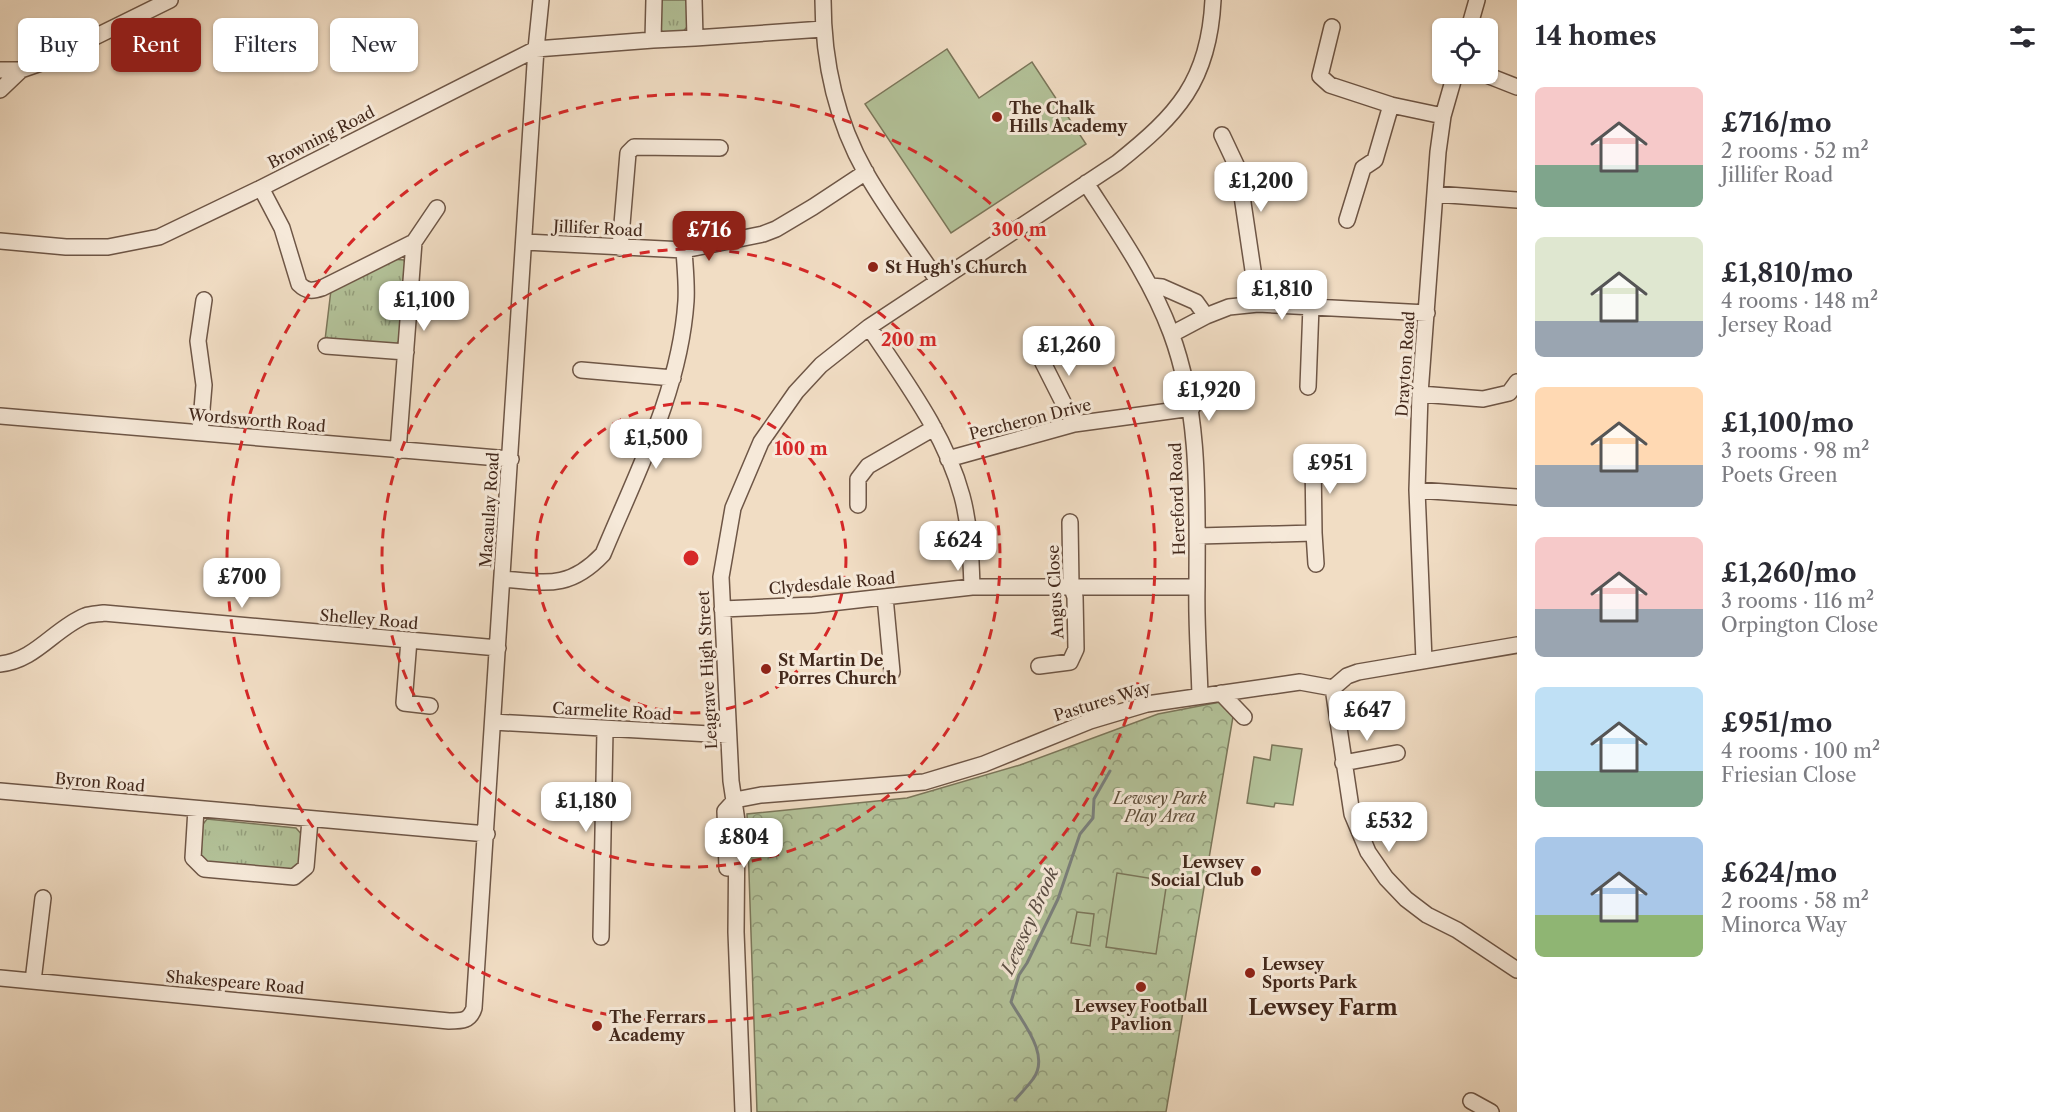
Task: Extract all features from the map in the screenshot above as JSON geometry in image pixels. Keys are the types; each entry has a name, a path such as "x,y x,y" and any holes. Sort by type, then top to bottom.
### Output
{"street":[{"path":"99,35 170,0"},
{"name":"Macaulay Road","path":"467,1020 472,1016 474,1008 487,834 536,49 541,0"},
{"path":"653,40 654,0"},
{"path":"694,0 695,38"},
{"path":"823,0 823,29 832,86 845,128 866,172 938,281"},
{"name":"Leagrave High Street","path":"743,1112 736,932 737,821 731,781 721,577 733,508 761,442 796,392 821,364 869,327 1117,163 1154,133 1179,106 1192,86 1205,52 1213,0"},
{"path":"1472,18 1477,0"},
{"path":"1332,27 1320,76 1330,86 1391,105 1443,116"},
{"name":"Browning Road","path":"0,241 66,247 108,247 159,237 536,49 823,29"},
{"path":"0,70 18,70"},
{"path":"0,90 19,72"},
{"path":"1498,80 1517,87"},
{"name":"Drayton Road","path":"1424,660 1417,490 1420,394 1443,116 1452,84"},
{"path":"1347,220 1363,168 1375,160 1391,105"},
{"path":"1222,135 1238,169 1258,304"},
{"path":"620,248 628,153 634,147 720,148"},
{"name":"Jillifer Road","path":"525,242 684,250 762,234 776,229 866,172"},
{"name":"Hereford Road","path":"1086,183 1150,286 1172,334 1192,408 1198,536 1200,696"},
{"path":"261,188 282,228 299,284 306,290 313,291 414,242 438,208"},
{"path":"1435,194 1517,200"},
{"path":"398,451 414,242"},
{"path":"503,579 545,582 568,579 588,569 603,554 665,407 673,378 682,339 686,299 684,250"},
{"path":"1150,286 1162,286 1196,302 1206,316"},
{"path":"200,434 204,385 198,341 204,300"},
{"path":"1172,334 1229,307 1258,304 1427,314"},
{"path":"1308,387 1311,306"},
{"path":"869,327 916,397 948,459 962,495 970,535 972,587"},
{"path":"326,345 406,352"},
{"path":"1034,345 1074,424"},
{"path":"580,370 673,378"},
{"path":"1420,394 1484,399 1509,393 1517,382"},
{"name":"Percheron Drive","path":"948,459 1074,424 1192,408"},
{"name":"Wordsworth Road","path":"0,416 511,459"},
{"path":"858,505 858,478 868,466 934,428"},
{"path":"1313,458 1316,564"},
{"path":"1417,490 1517,497"},
{"name":"Angus Close","path":"1039,666 1070,662 1076,649 1075,597 1071,586 1070,522"},
{"path":"1198,536 1314,533"},
{"name":"Clydesdale Road","path":"722,609 813,605 972,587 1197,587"},
{"path":"885,597 892,672"},
{"name":"Shelley Road","path":"0,664 38,650 87,615 104,613 498,648"},
{"path":"409,640 404,703 430,706"},
{"path":"1517,645 1358,672 1347,676 1333,688 1352,814 1368,852 1386,878 1406,899 1427,915 1456,930 1517,970"},
{"name":"Pastures Way","path":"735,800 761,795 924,782 984,764 1090,721 1147,704 1300,682 1333,688"},
{"path":"1221,693 1244,717"},
{"name":"Carmelite Road","path":"493,722 605,730 728,735"},
{"path":"601,937 605,730"},
{"path":"1343,763 1397,753"},
{"name":"Byron Road","path":"0,790 310,820 487,834"},
{"path":"196,809 194,858 204,869 294,877 306,867 310,820"},
{"path":"33,981 43,898"},
{"name":"Shakespeare Road","path":"0,978 449,1021 467,1020"},
{"path":"1471,1101 1491,1112"}],"green space":[{"path":"659,0 687,0 687,27 681,34 665,34 658,28"},
{"path":"947,49 979,98 1032,62 1086,144 951,233 865,104"},
{"path":"392,259 404,260 408,271 403,336 394,347 325,340 331,290"},
{"name":"Lewsey Park Play Area","path":"1236,699 1166,1112 757,1112 747,814 907,798 1020,765 1158,714"},
{"path":"1272,745 1302,749 1293,805 1275,803 1274,807 1247,803 1254,757 1270,760"},
{"path":"207,819 296,828 303,836 300,862 292,872 208,865 199,856 200,828"},
{"path":"1117,873 1167,881 1156,954 1106,947"},
{"path":"1077,912 1094,914 1090,946 1071,943"}],"waterway":[{"name":"Lewsey Brook","path":"1015,1100 1033,1079 1038,1070 1039,1060 1033,1039 1011,1002 1019,975 1058,899 1080,834 1093,818 1094,799 1110,771"}],"place":[{"name":"The Chalk Hills Academy","path":"997,117"},
{"name":"St Hugh's Church","path":"873,267"},
{"name":"St Martin De Porres Church","path":"766,669"},
{"name":"Lewsey Social Club","path":"1256,871"},
{"name":"Lewsey Sports Park","path":"1250,973"},
{"name":"Lewsey Football Pavlion","path":"1141,987"},
{"name":"The Ferrars Academy","path":"597,1026"}],"district":[{"name":"Lewsey Farm","path":"1323,1007"}]}
